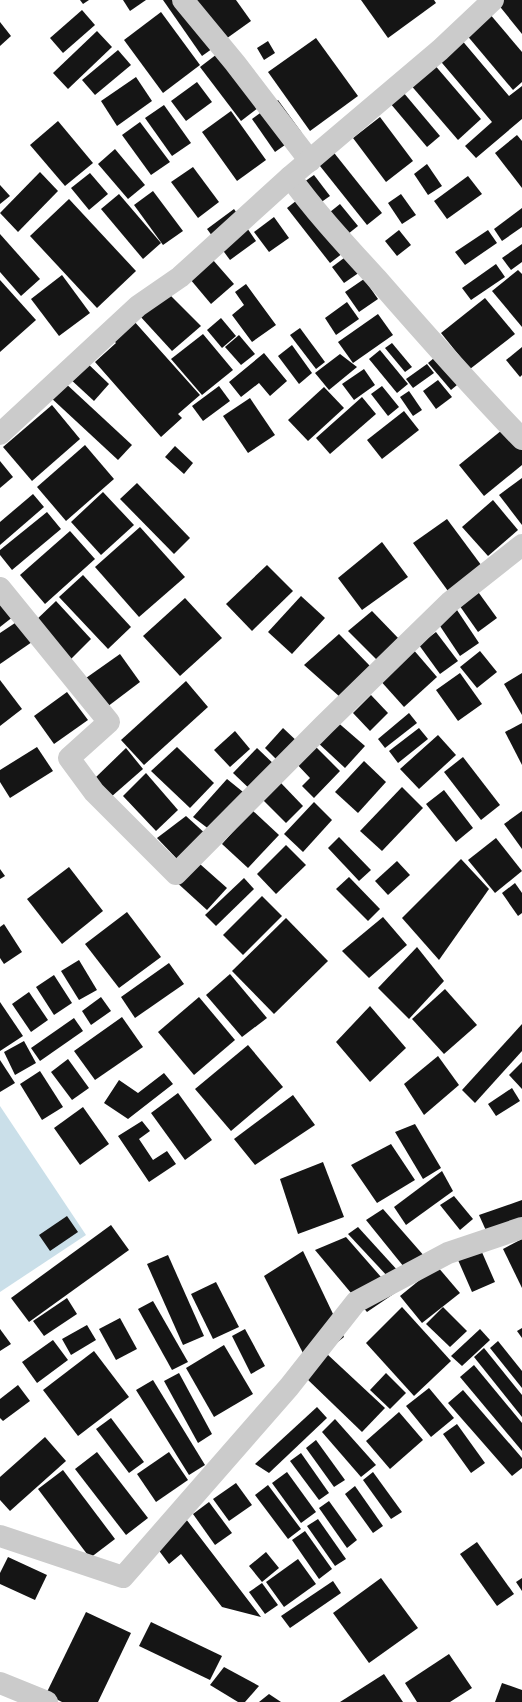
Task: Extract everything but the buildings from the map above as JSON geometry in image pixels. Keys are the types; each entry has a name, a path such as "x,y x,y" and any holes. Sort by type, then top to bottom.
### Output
{"street":[{"path":"183,0 310,161"},
{"path":"0,434 138,306 180,276 290,178 440,50 493,0"},
{"path":"290,178 404,311 482,398 522,439"},
{"path":"0,588 109,722 69,758 94,792 176,874 324,724 450,602 522,545"},
{"path":"0,1536 123,1577 288,1387 356,1302 448,1253 522,1228"},
{"path":"0,1683 46,1702"}],"water":[{"path":"0,1106 86,1235 0,1292"}]}
